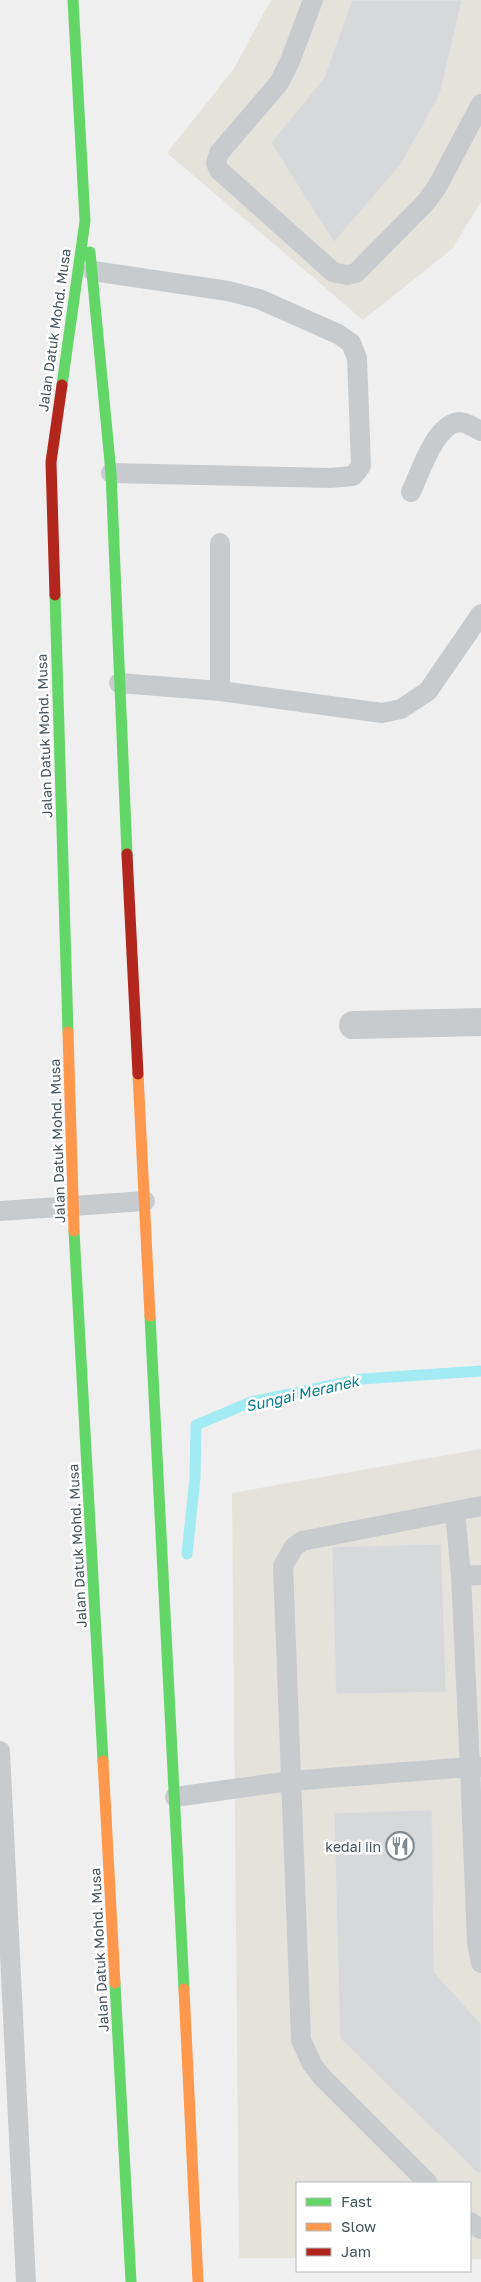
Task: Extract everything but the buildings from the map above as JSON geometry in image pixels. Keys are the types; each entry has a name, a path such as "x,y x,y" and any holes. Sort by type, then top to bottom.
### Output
{"main road":[{"name":"Jalan Datuk Mohd. Musa","path":"73,0 85,221 51,462 74,1207 131,2282"},
{"path":"85,221 93,271 111,474 119,683 198,2282"}],"street":[{"path":"353,1025 481,1022"}],"lane":[{"path":"313,0 290,61 279,83 219,153 216,163 218,170 333,272 347,275 356,273 426,202 446,172 481,104"},
{"path":"93,271 228,291 259,299 338,334 351,343 357,358 361,466 353,476 330,478 111,474"},
{"path":"411,492 434,443 451,424 460,422 481,431"},
{"path":"220,543 220,691"},
{"path":"119,683 220,691 382,713 401,709 428,690 481,614"},
{"path":"0,1211 145,1201"},
{"path":"427,2182 322,2077 312,2064 301,2040 283,1566 287,1558 302,1541 481,1506"},
{"path":"455,1512 476,1767 481,1963"},
{"path":"461,1576 481,1575"},
{"path":"0,1751 26,2282"},
{"path":"174,1797 290,1781 476,1767"}],"shaded area":[{"path":"271,0 481,0 481,202 452,249 363,320 167,153 233,70"},
{"path":"481,1449 481,2259 471,2259 471,2182 296,2182 296,2258 239,2258 232,1493"}],"waterway":[{"name":"Sungai Meranek","path":"187,1554 195,1478 196,1425 251,1402 362,1379 481,1371"}],"traffic: fast":[{"path":"62,385 85,221 73,0"},
{"path":"90,252 111,473 127,854"},
{"path":"55,595 68,1032"},
{"path":"74,1231 103,1761"},
{"path":"150,1316 184,1989"},
{"path":"115,1983 131,2282"}],"traffic: slow":[{"path":"68,1032 74,1231"},
{"path":"138,1074 150,1316"},
{"path":"103,1761 115,1983"},
{"path":"184,1989 198,2282"}],"traffic: jam":[{"path":"55,595 51,462 62,385"},
{"path":"127,854 138,1074"}],"place":[{"name":"kedai iin","path":"400,1846"}]}
